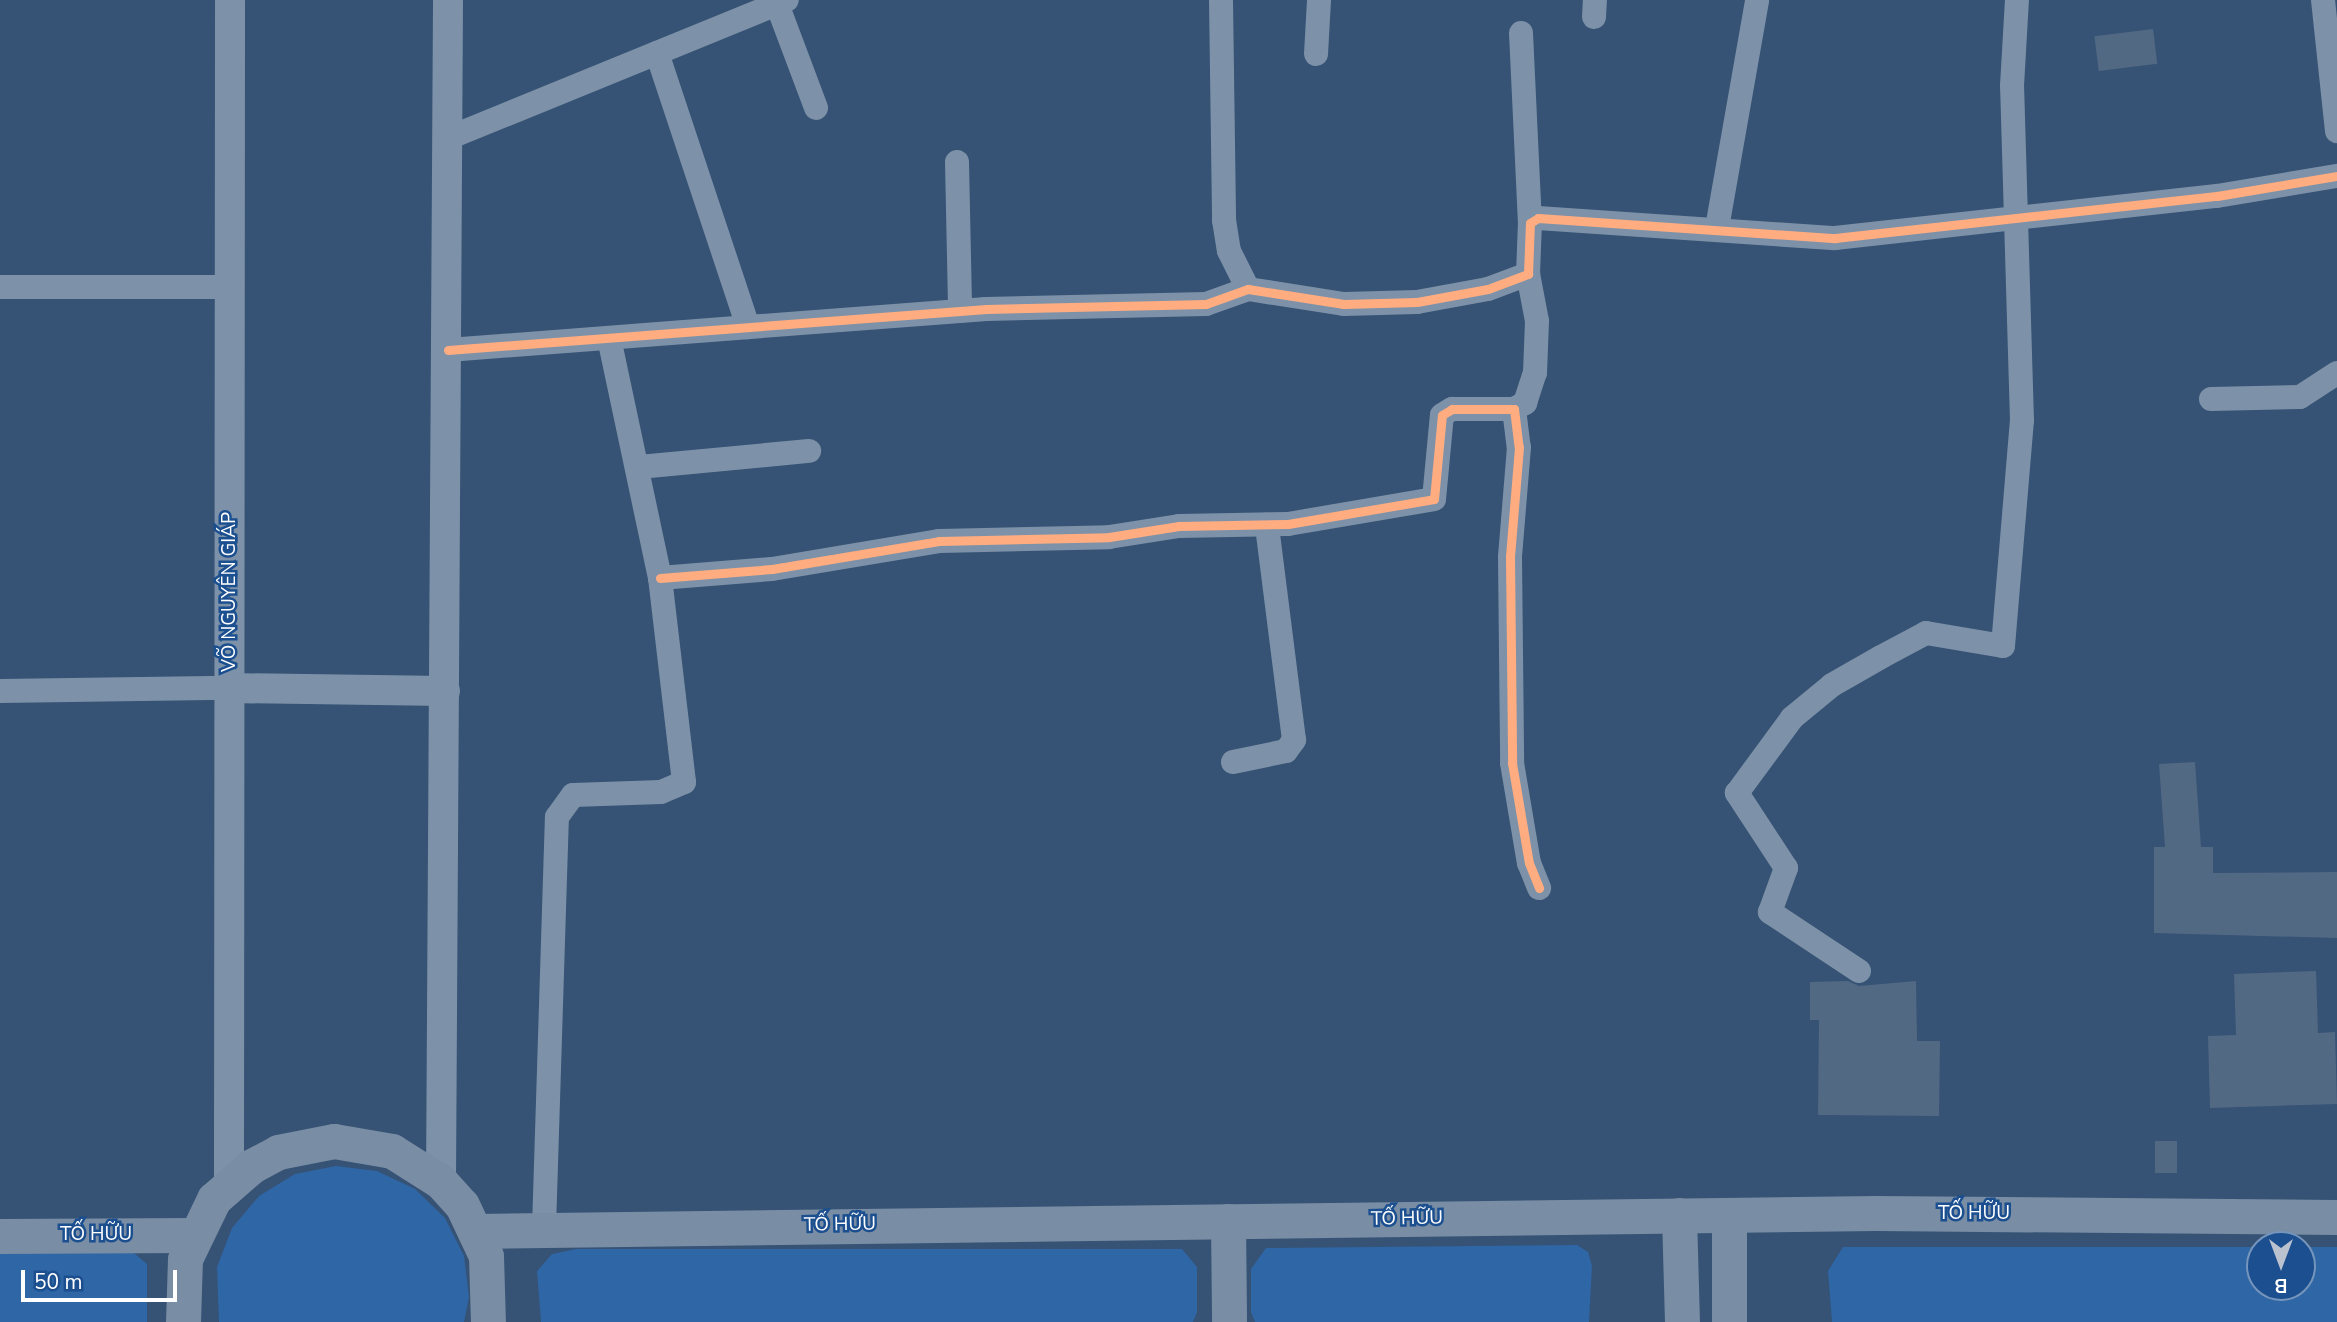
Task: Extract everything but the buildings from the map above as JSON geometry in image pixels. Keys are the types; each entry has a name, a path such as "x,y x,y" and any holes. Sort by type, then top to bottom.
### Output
{"main road":[{"path":"183,1322 181,1284 192,1235 229,1183 278,1152 334,1141 391,1151 441,1182 477,1231 491,1282 488,1322"},
{"name":"TỐ HỮU","path":"477,1231 544,1228 1730,1215 2337,1217"},
{"path":"1729,1322 1730,1215"},
{"path":"1679,1216 1682,1322"},
{"path":"1227,1221 1228,1322"},
{"name":"TỐ HỮU","path":"0,1236 192,1235"}],"street":[{"name":"VÕ NGUYÊN GIÁP","path":"229,1183 232,287 230,0"},
{"path":"441,1182 448,0"},
{"path":"1221,0 1223,220 1229,251 1248,289"},
{"path":"1315,54 1319,0"},
{"path":"1717,228 1757,0"},
{"path":"1860,971 1770,912 1786,868 1740,801 1739,784 1792,718 1832,685 1926,633 2003,646 2022,421 2012,86 2017,0"},
{"path":"2323,0 2337,131"},
{"path":"446,139 782,2 816,108"},
{"path":"660,579 772,569 939,541 1108,537 1178,526 1267,525 1434,499 1441,415 1451,409 1514,409 1525,403 1535,373 1537,321 1528,274 1531,223 1521,33"},
{"path":"656,53 748,327"},
{"path":"957,162 960,312"},
{"path":"1531,223 1555,216 1835,238 2217,196 2337,176"},
{"path":"448,350 960,312 1206,303 1248,289 1344,304 1417,302 1488,289 1528,274"},
{"path":"0,287 232,287"},
{"path":"544,1228 556,817 573,795 661,792 684,782 660,579 639,467 608,340"},
{"path":"2211,399 2301,397 2337,373"},
{"path":"1514,409 1520,447 1510,557 1512,763 1529,863 1539,888"},
{"path":"639,467 809,451"},
{"path":"1233,762 1286,751 1294,740 1267,525"},
{"path":"0,691 229,688 445,691"}],"shaded area":[{"path":"336,1166 377,1171 415,1189 445,1218 464,1256 469,1297 464,1322 219,1322 217,1267 232,1228 259,1196 295,1174"},
{"path":"1577,1245 1588,1252 1592,1266 1589,1322 1255,1322 1251,1312 1251,1269 1266,1248"},
{"path":"1843,1247 2246,1247 2246,1301 2316,1301 2316,1247 2337,1247 2337,1322 1832,1322 1828,1271"},
{"path":"128,1248 147,1264 147,1322 0,1322 0,1249"},
{"path":"576,1249 1182,1249 1197,1267 1197,1312 1193,1322 541,1322 537,1271 552,1254"}],"cycle path":[{"path":"448,350 986,309 1206,304 1248,289 1344,304 1417,302 1488,289 1528,274 1530,223 1538,218 1835,238 2217,196 2337,176"},
{"path":"660,578 772,569 939,541 1109,537 1179,526 1288,524 1434,499 1442,415 1452,409 1514,409 1519,447 1510,557 1512,763 1529,863 1539,888"}]}
